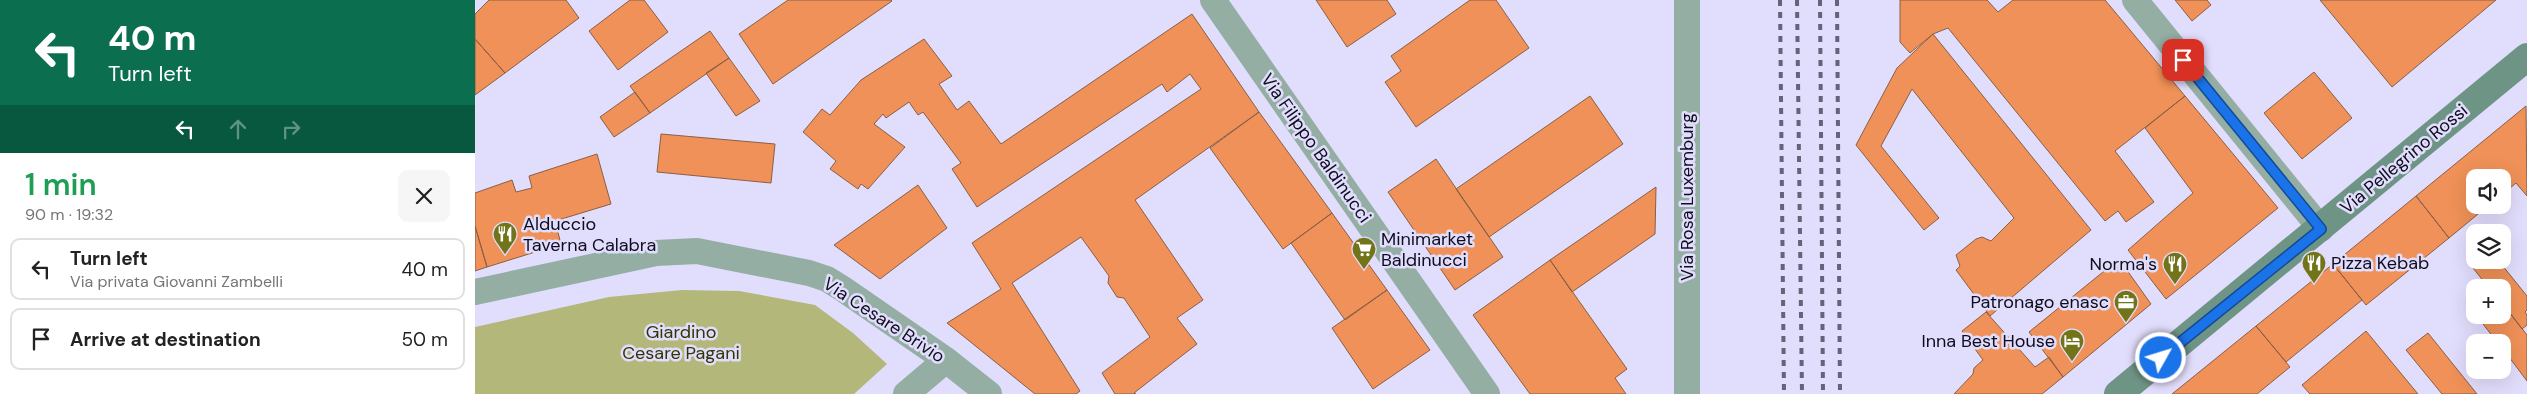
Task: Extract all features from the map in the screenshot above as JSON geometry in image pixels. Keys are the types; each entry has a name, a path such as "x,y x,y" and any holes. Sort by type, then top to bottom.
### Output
{"main road":[{"name":"Via Pellegrino Rossi","path":"2118,394 2321,229 2527,57"}],"street":[{"name":"Via Filippo Baldinucci","path":"1213,0 1487,394"},
{"name":"Via Rosa Luxemburg","path":"1687,0 1687,394"},
{"path":"2135,0 2321,229"},
{"name":"Via Cesare Brivio","path":"475,292 656,253 697,252 827,279 946,360 989,394"},
{"path":"906,394 946,360"}],"green space":[{"name":"Giardino Cesare Pagani","path":"682,290 739,291 815,305 853,333 887,364 854,394 475,394 475,327 609,297"}],"building":[{"path":"489,0 566,0 579,18 505,73 475,39 475,14"},
{"path":"630,0 644,0 668,32 618,70 589,31"},
{"path":"788,0 892,1 773,84 739,34"},
{"path":"1316,0 1387,0 1396,14 1347,47"},
{"path":"1470,0 1496,0 1529,48 1416,127 1385,82 1401,71 1391,56"},
{"path":"1900,0 1987,0 1998,12 2013,0 2105,0 2185,96 2115,151 2154,202 2126,222 2118,211 2105,221 1948,28 1933,34 1910,53 1900,42"},
{"path":"2175,0 2207,0 2211,5 2192,21"},
{"path":"2320,0 2496,0 2392,87"},
{"path":"1192,14 1259,112 1135,200 1203,300 1177,318 1197,344 1134,393 1136,394 1115,394 1102,373 1150,337 1124,298 1117,297 1108,283 1109,276 1081,237 1012,283 1080,391 1076,394 1035,394 947,323 1001,289 972,243 1201,89 1190,74 1167,92 1162,84 977,207 952,169 961,163 923,112 918,115 909,102 886,118 883,114 874,124 905,147 868,189 861,184 858,189 830,169 836,161 803,132 822,109 830,115 861,80 924,39 952,76 939,84 957,110 969,101 1001,144"},
{"path":"710,31 729,58 650,113 630,86"},
{"path":"1933,34 2091,230 1990,316 1956,270 1960,266 1956,255 1976,239 1982,237 1991,241 2014,218 1912,89 1881,146 1939,218 1924,230 1856,145 1897,68"},
{"path":"475,39 505,73 475,95"},
{"path":"729,58 760,101 736,116 706,73"},
{"path":"2314,72 2352,118 2302,159 2264,113"},
{"path":"635,92 650,113 614,137 600,117"},
{"path":"1590,96 1623,144 1489,237 1456,189"},
{"path":"2185,96 2278,208 2166,299 2128,250 2193,193 2145,128"},
{"path":"2526,106 2527,196 2516,183 2511,187 2511,169 2466,169 2466,214 2478,214 2449,238 2416,196"},
{"path":"1259,112 1332,213 1283,249 1210,148"},
{"path":"661,134 775,144 771,183 657,172"},
{"path":"597,154 611,204 555,221 561,244 487,267 475,226 475,193 512,180 516,192 532,188 529,176"},
{"path":"1436,159 1503,257 1455,290 1388,192"},
{"path":"918,185 947,228 880,279 834,245"},
{"path":"1656,187 1655,234 1572,292 1550,260"},
{"path":"2416,196 2449,238 2366,305 2333,264"},
{"path":"1332,213 1387,290 1345,320 1291,243"},
{"path":"475,226 487,267 475,271"},
{"path":"2119,259 2151,304 2063,377 2029,332"},
{"path":"1550,260 1627,369 1615,378 1626,394 1530,394 1473,315"},
{"path":"2333,264 2362,300 2286,362 2256,326"},
{"path":"2474,269 2505,269 2527,296 2527,310 2525,312 2527,315 2527,325 2522,329 2511,315 2511,279 2482,279"},
{"path":"1387,290 1430,350 1373,389 1332,328"},
{"path":"1986,312 2035,367 2049,357 2063,377 2042,394 1954,394 1973,374 1974,368 1983,360 1962,331"},
{"path":"2511,314 2527,335 2527,381 2511,360 2511,334 2491,334 2483,324 2511,324"},
{"path":"2256,326 2290,367 2257,394 2172,394"},
{"path":"2366,331 2418,394 2310,394 2302,385"},
{"path":"2428,333 2477,394 2442,394 2406,350"}],"railway":[{"path":"1780,0 1784,394"},
{"path":"1797,0 1802,394"},
{"path":"1820,0 1823,394"},
{"path":"1837,0 1840,394"}],"place":[{"name":"Alduccio Taverna Calabra","path":"505,255"},
{"name":"Minimarket Baldinucci","path":"1364,270"},
{"name":"Pizza Kebab","path":"2314,284"},
{"name":"Norma's","path":"2175,285"},
{"name":"Patronago enasc","path":"2126,323"},
{"name":"Inna Best House","path":"2072,362"}],"route":[{"path":"2161,358 2321,229 2183,60"}]}
